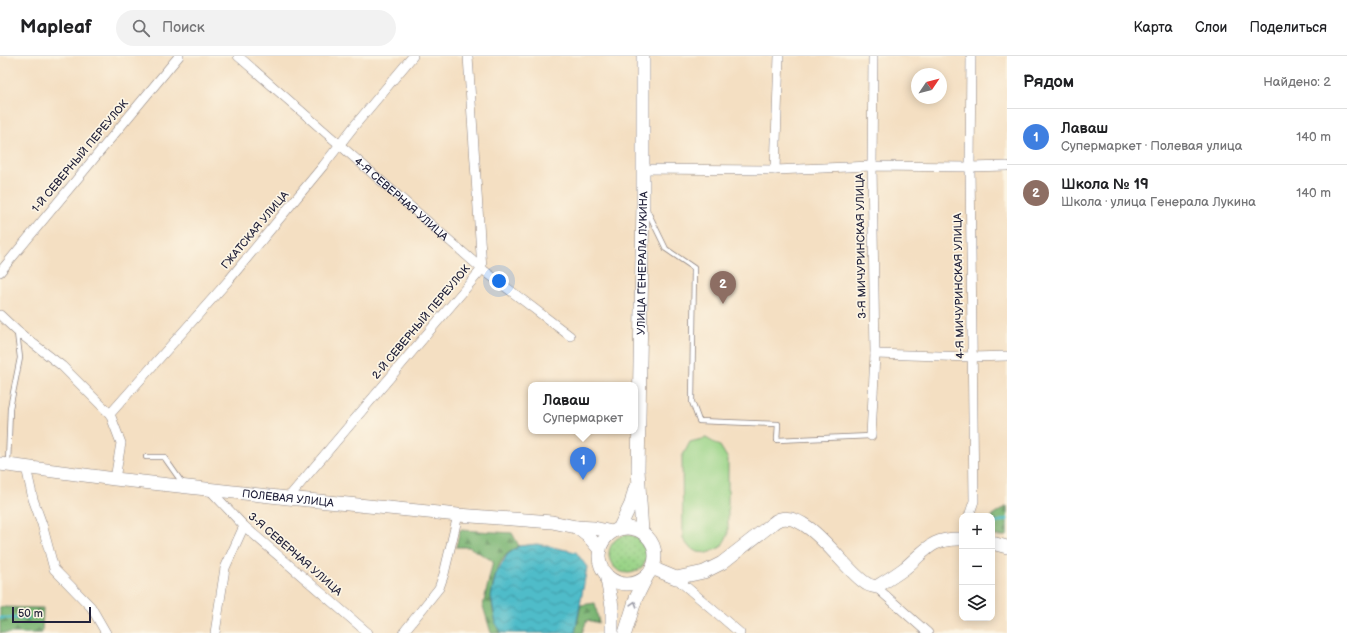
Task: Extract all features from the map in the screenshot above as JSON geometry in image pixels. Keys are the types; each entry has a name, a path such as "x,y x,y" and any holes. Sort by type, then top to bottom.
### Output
{"main road":[{"name":"УЛИЦА ГЕНЕРАЛА ЛУКИНА","path":"642,532 638,470 643,203 643,56"},
{"name":"ПОЛЕВАЯ УЛИЦА","path":"4,464 115,480 458,515 552,522 576,527 616,531"},
{"name":"УЛИЦА ГЕНЕРАЛА ЛУКИНА","path":"616,531 633,498 638,470"},
{"path":"649,572 676,578 704,572 722,563 780,519 795,521 813,532 833,550 857,576 868,584 876,587 894,576 926,548 936,542 959,539"},
{"name":"ПОЛЕВАЯ УЛИЦА","path":"576,527 589,537 600,550"},
{"path":"612,633 612,606 606,574 600,563 600,550 604,540 616,531 631,528 642,532 651,542 655,555 649,572 636,598 625,633"},
{"path":"995,545 1007,547"},
{"path":"606,574 613,580 626,584 639,581 649,572"}],"street":[{"name":"1-Й СЕВЕРНЫЙ ПЕРЕУЛОК","path":"0,272 179,56"},
{"name":"4-Я СЕВЕРНАЯ УЛИЦА","path":"238,56 482,269 570,336"},
{"name":"ГЖАТСКАЯ УЛИЦА","path":"110,414 228,281 413,56"},
{"name":"2-Й СЕВЕРНЫЙ ПЕРЕУЛОК","path":"288,498 482,269 468,56"},
{"path":"775,170 779,56"},
{"name":"3-Я МИЧУРИНСКАЯ УЛИЦА","path":"871,436 875,354 872,166 873,56"},
{"name":"4-Я МИЧУРИНСКАЯ УЛИЦА","path":"970,513 974,501 970,167 971,56"},
{"path":"642,169 775,170 872,166 1007,166"},
{"path":"0,315 17,331 62,366 110,414 121,443 115,480"},
{"path":"875,354 972,357 1007,356"},
{"path":"26,467 33,500 42,524 54,569 91,607 106,633"},
{"name":"3-Я СЕВЕРНАЯ УЛИЦА","path":"209,489 244,526 368,633"},
{"path":"403,633 439,588 444,574 458,515"},
{"path":"215,633 225,568 244,526"},
{"path":"676,578 740,633"},
{"path":"876,587 928,633"}],"lane":[{"path":"643,203 666,249 694,268 692,402 699,421 778,424 777,440 871,436"},
{"path":"4,464 10,408 20,358 17,331"},
{"path":"146,457 164,457 185,487"}],"green space":[{"path":"706,438 720,446 728,459 728,535 721,547 708,553 698,552 689,547 683,539 682,457 690,442"},
{"path":"1007,506 1007,536 995,536 995,514"},
{"path":"460,530 512,533 519,546 509,552 500,563 493,583 492,604 497,624 502,633 491,633 483,606 493,561 469,547 456,547"},
{"path":"624,535 632,535 642,540 646,547 646,561 642,568 632,573 624,573 614,568 612,565 609,558 609,550 614,540 617,538"},
{"path":"595,603 599,623 587,620 582,633 575,633 581,605"},
{"path":"0,607 43,608 42,633 0,633"}],"water":[{"path":"537,544 576,552 587,567 575,633 502,633 496,624 491,596 496,574 507,555 519,546"}],"waterway":[{"path":"995,523 1007,519"},
{"path":"0,618 28,618"}],"place":[{"name":"Школа № 19","path":"723,304"},
{"name":"Лаваш","path":"583,480"}]}
